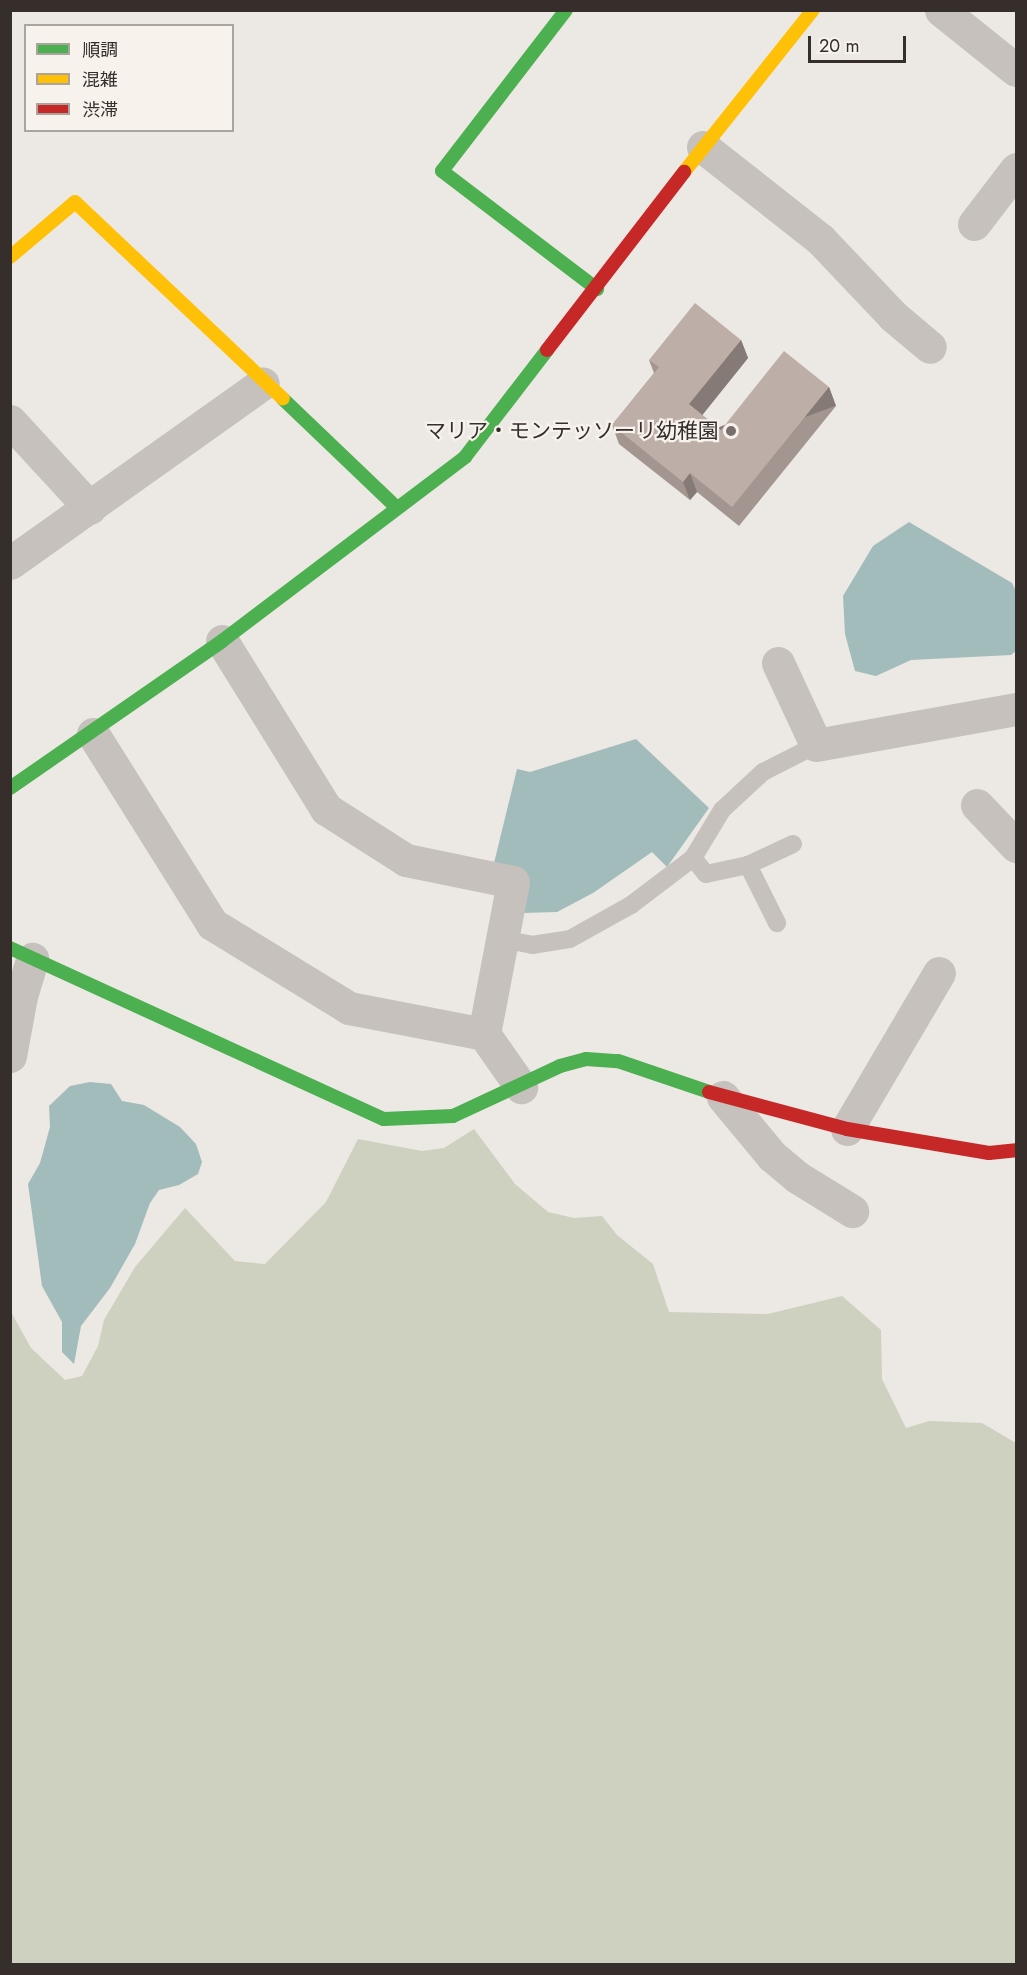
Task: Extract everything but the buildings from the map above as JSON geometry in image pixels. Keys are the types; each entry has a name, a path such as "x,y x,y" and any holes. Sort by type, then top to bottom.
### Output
{"street":[{"path":"566,10 442,171 597,289"},
{"path":"10,788 93,734 222,641 465,457 597,289 703,147 813,10"},
{"path":"941,10 1017,70"},
{"path":"703,147 821,240 893,316 930,347"},
{"path":"974,224 1017,169"},
{"path":"10,257 75,202 396,507"},
{"path":"10,563 263,383"},
{"path":"10,421 90,508"},
{"path":"222,641 326,809 406,860 513,882 484,1034"},
{"path":"778,663 816,745 1017,709"},
{"path":"93,734 212,924 349,1008 484,1034 520,1087"},
{"path":"977,805 1017,846"},
{"path":"10,1056 21,996 21,953 384,1119 453,1116 520,1087 560,1066 586,1059 618,1060 723,1097 847,1129 989,1153 1017,1150"},
{"path":"847,1129 939,973"},
{"path":"723,1097 772,1156 797,1177 852,1211"}],"lane":[{"path":"502,939 532,945 570,939 631,905 693,858 722,810 763,772 816,745"},
{"path":"693,858 706,874 748,865 793,844"},
{"path":"748,865 777,923"}],"green space":[{"path":"474,1129 515,1184 548,1212 574,1218 602,1216 617,1235 653,1264 669,1312 768,1314 842,1296 881,1330 882,1379 906,1428 929,1421 982,1423 1016,1443 1016,1964 11,1964 11,1312 31,1348 65,1380 82,1376 98,1346 104,1320 135,1267 185,1208 235,1261 265,1264 326,1202 358,1139 422,1151 444,1148"}],"water":[{"path":"909,522 1012,583 1016,591 1016,651 1011,655 911,660 876,676 855,671 845,634 843,596 873,546"},
{"path":"636,739 709,808 667,867 652,852 593,893 557,912 522,913 527,873 494,863 517,769 530,772"},
{"path":"90,1082 111,1084 122,1101 144,1105 180,1127 196,1144 202,1162 198,1174 179,1185 159,1190 150,1203 135,1244 110,1288 81,1326 74,1364 62,1352 62,1322 42,1286 28,1184 40,1163 50,1127 49,1106 70,1086"}],"traffic: fast":[{"path":"566,10 442,171 597,289"},
{"path":"10,788 222,641 465,457 547,350"},
{"path":"283,399 396,507"},
{"path":"10,948 384,1119 453,1116 560,1066 586,1059 618,1061 709,1092"}],"traffic: slow":[{"path":"684,172 813,10"},
{"path":"10,257 75,202 283,399"}],"traffic: jam":[{"path":"547,350 684,172"},
{"path":"709,1092 847,1129 989,1153 1016,1150"}],"place":[{"name":"マリア・モンテッソーリ幼稚園","path":"731,431"}]}
